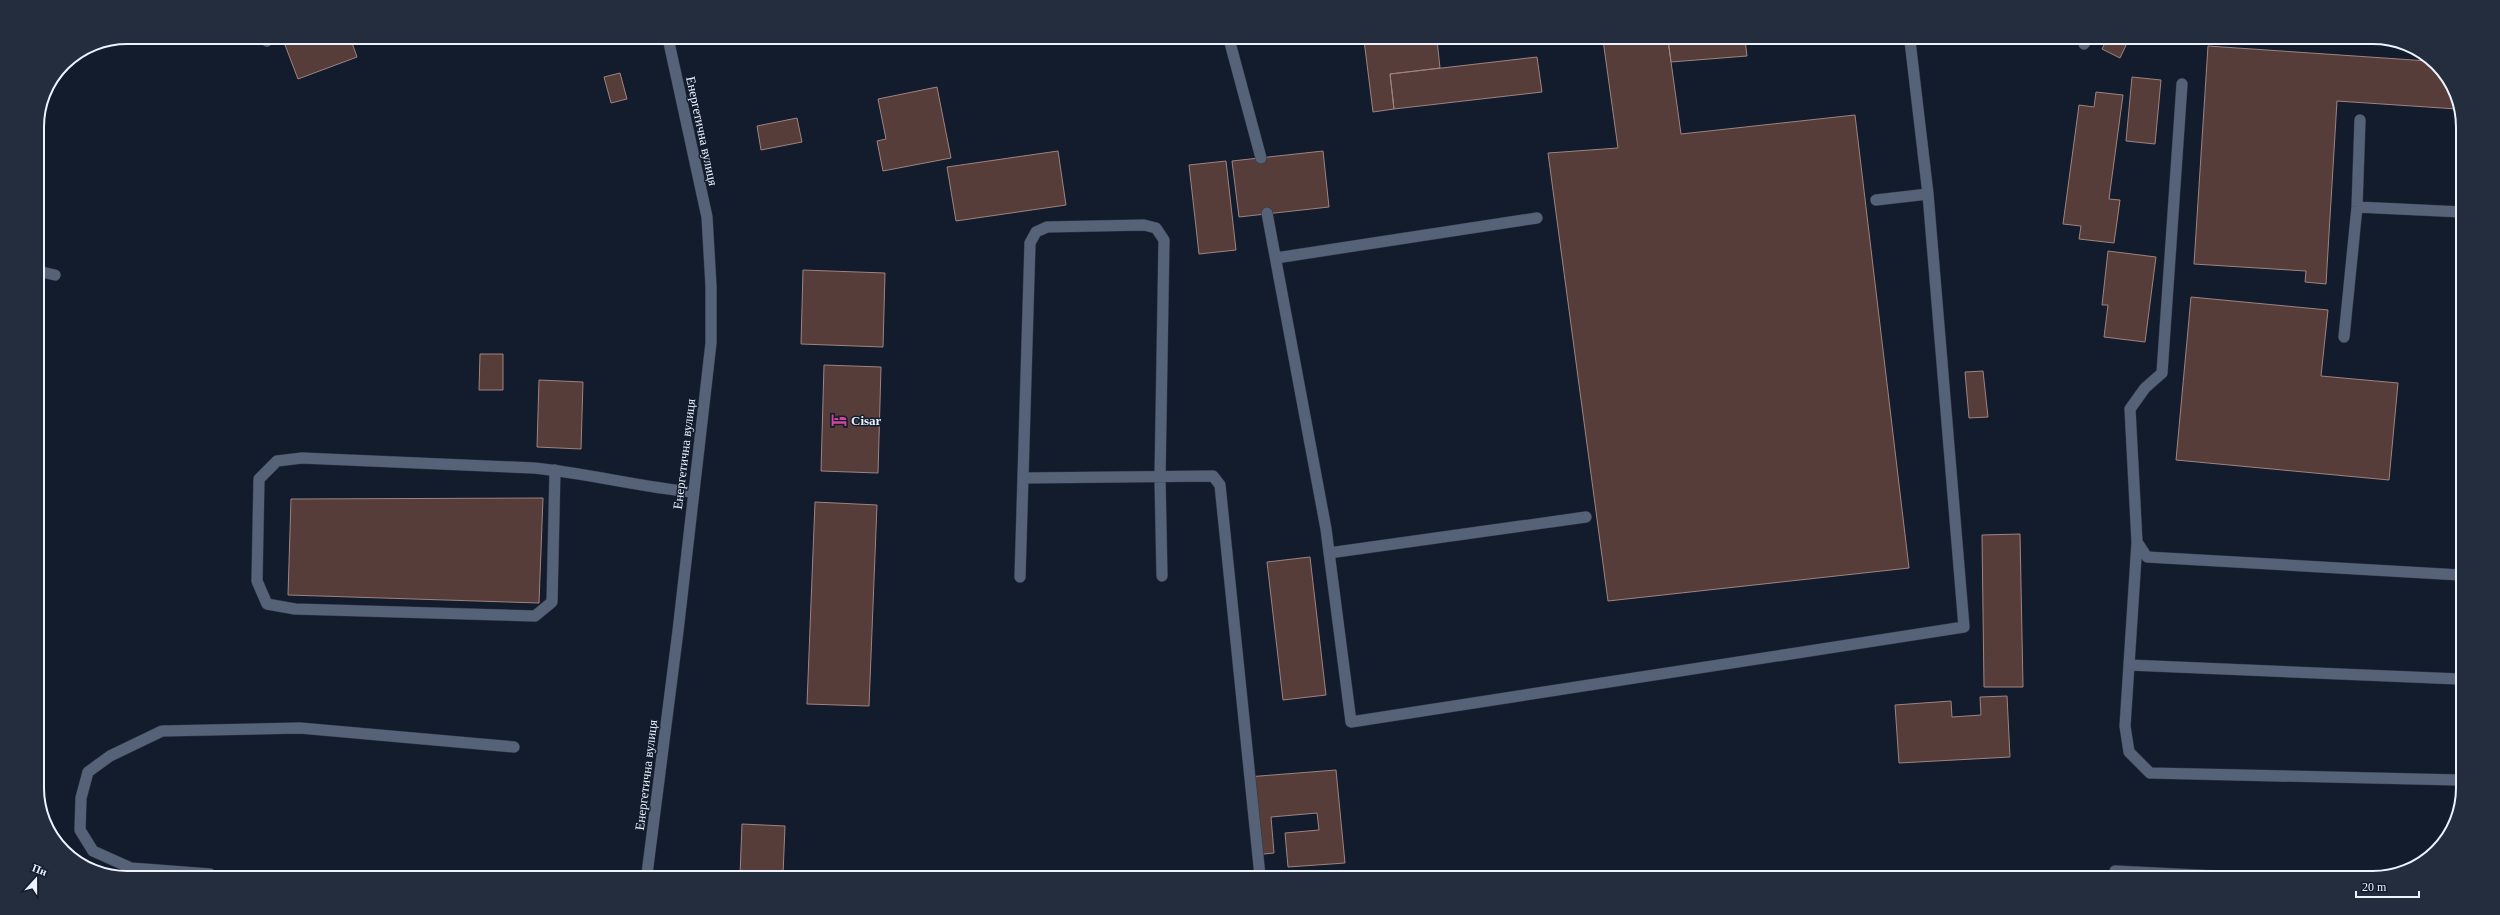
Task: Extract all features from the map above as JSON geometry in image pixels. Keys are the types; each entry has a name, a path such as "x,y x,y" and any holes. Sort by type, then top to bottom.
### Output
{"street":[{"name":"Енергетична вулиця","path":"647,871 678,631 711,343 711,286 707,218 669,44"},
{"path":"1230,44 1261,158"},
{"path":"1267,213 1329,553 1351,722 1964,627 1928,194 1910,44"},
{"path":"2182,84 2162,373 2145,388 2130,409 2137,542 2125,726 2129,752 2150,773 2456,780"},
{"path":"2344,337 2357,207 2360,120"},
{"path":"1876,200 1928,194"},
{"path":"2357,207 2456,212"},
{"path":"1276,258 1537,218"},
{"path":"1020,577 1030,243 1036,232 1047,228 1144,225 1156,228 1164,240 1160,478 1162,576"},
{"path":"44,273 55,275"},
{"path":"555,470 552,602 535,616 295,609 267,604 257,581 260,479 277,461 302,458 555,470 645,487 693,492"},
{"path":"1024,478 1160,478 1213,476 1220,485 1259,871"},
{"path":"1329,553 1586,517"},
{"path":"2137,542 2147,556 2456,575"},
{"path":"2129,665 2456,679"},
{"path":"170,871 131,868 93,851 80,830 81,798 88,772 110,756 162,731 300,728 514,747"}],"building":[{"path":"352,44 357,57 298,79 285,45"},
{"path":"1364,44 1437,44 1440,68 1390,74 1394,109 1373,112"},
{"path":"1604,44 1669,44 1681,134 1855,115 1909,568 1608,601 1548,153 1618,148"},
{"path":"1669,44 1746,44 1747,56 1671,62"},
{"path":"2104,44 2127,44 2120,58 2102,49"},
{"path":"2208,46 2422,61 2439,76 2450,95 2454,109 2337,101 2326,284 2305,282 2306,271 2194,264"},
{"path":"1537,57 1542,92 1394,109 1390,74"},
{"path":"620,73 627,99 611,103 604,77"},
{"path":"2132,77 2161,80 2155,144 2126,141"},
{"path":"937,87 951,158 883,171 877,141 886,139 878,99"},
{"path":"2096,92 2123,95 2109,199 2120,200 2114,243 2079,239 2081,226 2063,224 2079,105 2094,107"},
{"path":"797,118 802,142 761,150 757,126"},
{"path":"1058,151 1066,205 956,221 947,167"},
{"path":"1323,151 1329,207 1239,217 1232,161"},
{"path":"1226,161 1236,250 1199,254 1189,165"},
{"path":"2108,251 2156,257 2145,342 2104,337 2108,305 2102,305"},
{"path":"803,270 885,273 883,347 801,344"},
{"path":"2191,297 2328,310 2321,376 2398,383 2389,480 2176,460"},
{"path":"480,354 503,354 503,390 479,390"},
{"path":"824,365 881,367 878,473 821,471"},
{"path":"1983,371 1988,417 1969,418 1965,372"},
{"path":"539,380 583,382 581,449 537,447"},
{"path":"543,498 539,603 288,595 291,499"},
{"path":"815,502 877,505 869,706 807,704"},
{"path":"2020,534 2023,687 1984,687 1982,535"},
{"path":"1310,557 1326,695 1283,700 1267,562"},
{"path":"2007,696 2010,757 1899,763 1895,705 1951,701 1952,717 1981,715 1980,697"},
{"path":"1336,770 1345,863 1288,867 1285,833 1319,830 1317,813 1271,817 1274,853 1254,855 1247,777"},
{"path":"742,824 785,826 783,871 740,871"}],"place":[{"name":"Cisar","path":"839,420"}]}
